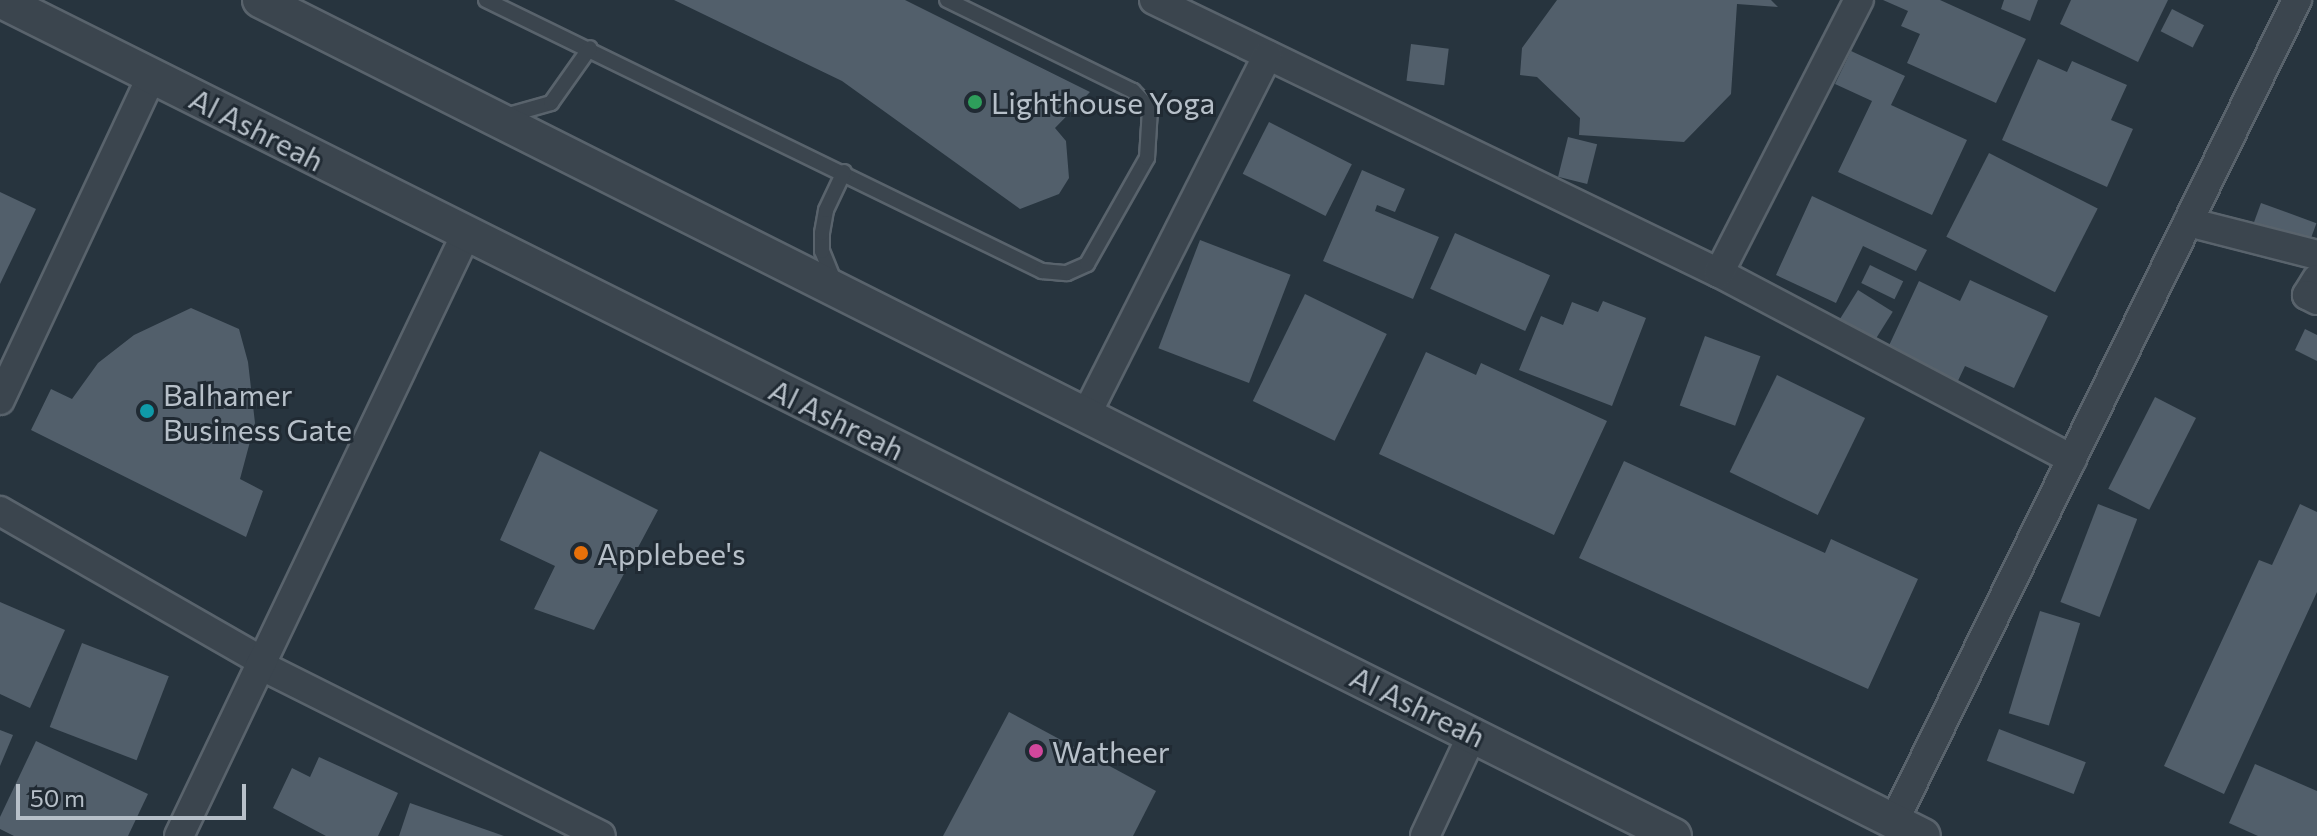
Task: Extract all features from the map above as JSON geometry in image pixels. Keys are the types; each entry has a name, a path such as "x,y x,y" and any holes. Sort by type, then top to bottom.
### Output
{"street":[{"name":"Al Ashreah","path":"0,0 465,236 1473,733 1674,836"},
{"path":"260,0 1909,829 2072,459 2297,0"},
{"path":"1154,0 1719,273 2072,459"},
{"path":"1719,273 1859,0"},
{"path":"1086,415 1268,55"},
{"path":"0,400 152,75"},
{"path":"2188,222 2317,255"},
{"path":"179,836 465,236"},
{"path":"2317,279 2307,295 2317,300"},
{"path":"0,511 261,663 599,835"},
{"path":"1425,836 1473,733"}],"lane":[{"path":"486,0 590,48 1042,271 1067,273 1087,264 1147,158 1150,109 1133,91 947,0"},
{"path":"496,118 551,103 590,48"},
{"path":"839,291 822,251 822,233 826,210 844,172"}],"building":[{"name":"Lighthouse Yoga","path":"674,0 905,0 1090,92 1055,128 1066,141 1069,178 1059,194 1020,209 842,81"},
{"path":"1557,0 1771,0 1778,7 1737,4 1731,94 1684,142 1579,135 1580,118 1537,77 1520,75 1522,48"},
{"path":"1883,0 1940,0 2026,39 1996,103 1907,63 1920,34 1901,26 1908,11"},
{"path":"2004,0 2038,0 2030,21 2001,9"},
{"path":"2071,0 2168,0 2138,62 2060,24"},
{"path":"2172,9 2204,25 2193,48 2161,31"},
{"path":"1411,44 1449,49 1444,85 1406,81"},
{"path":"1851,51 1905,76 1891,105 1967,140 1932,215 1838,172 1872,101 1835,84"},
{"path":"2038,59 2067,72 2072,61 2127,85 2111,120 2133,129 2107,187 2002,140"},
{"path":"1269,122 1352,164 1326,216 1243,174"},
{"path":"1568,137 1597,144 1587,184 1558,177"},
{"path":"1989,153 2098,208 2055,292 1946,237"},
{"path":"1362,170 1405,189 1395,212 1377,205 1375,211 1439,237 1413,299 1323,261"},
{"path":"0,192 36,209 0,284"},
{"path":"1812,196 1927,250 1916,271 1863,246 1836,303 1776,275"},
{"path":"2261,203 2316,223 2303,261 2247,241"},
{"path":"1455,233 1550,275 1525,331 1430,289"},
{"path":"1200,240 1291,275 1249,383 1158,348"},
{"path":"1870,265 1903,281 1894,299 1861,283"},
{"path":"1970,280 2048,316 2014,388 1965,366 1956,385 1886,352 1919,281 1960,301"},
{"path":"1858,290 1893,312 1873,343 1838,321"},
{"path":"1305,294 1387,334 1335,441 1253,401"},
{"path":"1603,301 1646,318 1612,406 1519,370 1541,316 1563,325 1572,302 1598,312"},
{"name":"Balhamer Business Gate","path":"191,308 239,329 248,362 255,423 240,479 263,491 246,537 31,430 51,389 72,399 98,363 134,335"},
{"path":"2305,329 2317,335 2317,361 2295,350"},
{"path":"1705,336 1760,356 1735,426 1680,406"},
{"path":"1426,352 1476,375 1481,363 1607,421 1554,535 1379,454"},
{"path":"1777,375 1865,418 1818,515 1730,472"},
{"path":"2155,397 2196,418 2149,510 2108,489"},
{"name":"Applebee's","path":"540,451 658,510 594,630 534,609 555,566 500,540"},
{"path":"1624,461 1825,553 1831,539 1918,579 1868,689 1579,558"},
{"path":"2098,504 2137,519 2100,617 2060,602"},
{"path":"2300,504 2317,512 2317,592 2224,794 2164,766 2259,560 2272,565"},
{"path":"0,602 65,630 30,708 0,694"},
{"path":"2040,611 2080,623 2049,726 2009,713"},
{"path":"82,643 169,676 137,760 50,727"},
{"name":"Watheer","path":"1009,712 1156,791 1133,836 943,836"},
{"path":"1999,729 2086,762 2074,794 1987,761"},
{"path":"0,730 13,735 0,766"},
{"path":"36,741 148,794 128,836 14,836 0,829 0,817"},
{"path":"319,757 398,793 378,836 326,836 273,808 292,768 310,777"},
{"path":"2255,764 2317,791 2317,836 2258,836 2229,823"},
{"path":"410,803 504,836 399,836"}],"place":[{"name":"Lighthouse Yoga","path":"975,102"},
{"name":"Balhamer Business Gate","path":"147,411"},
{"name":"Applebee's","path":"581,553"},
{"name":"Watheer","path":"1036,751"}]}
